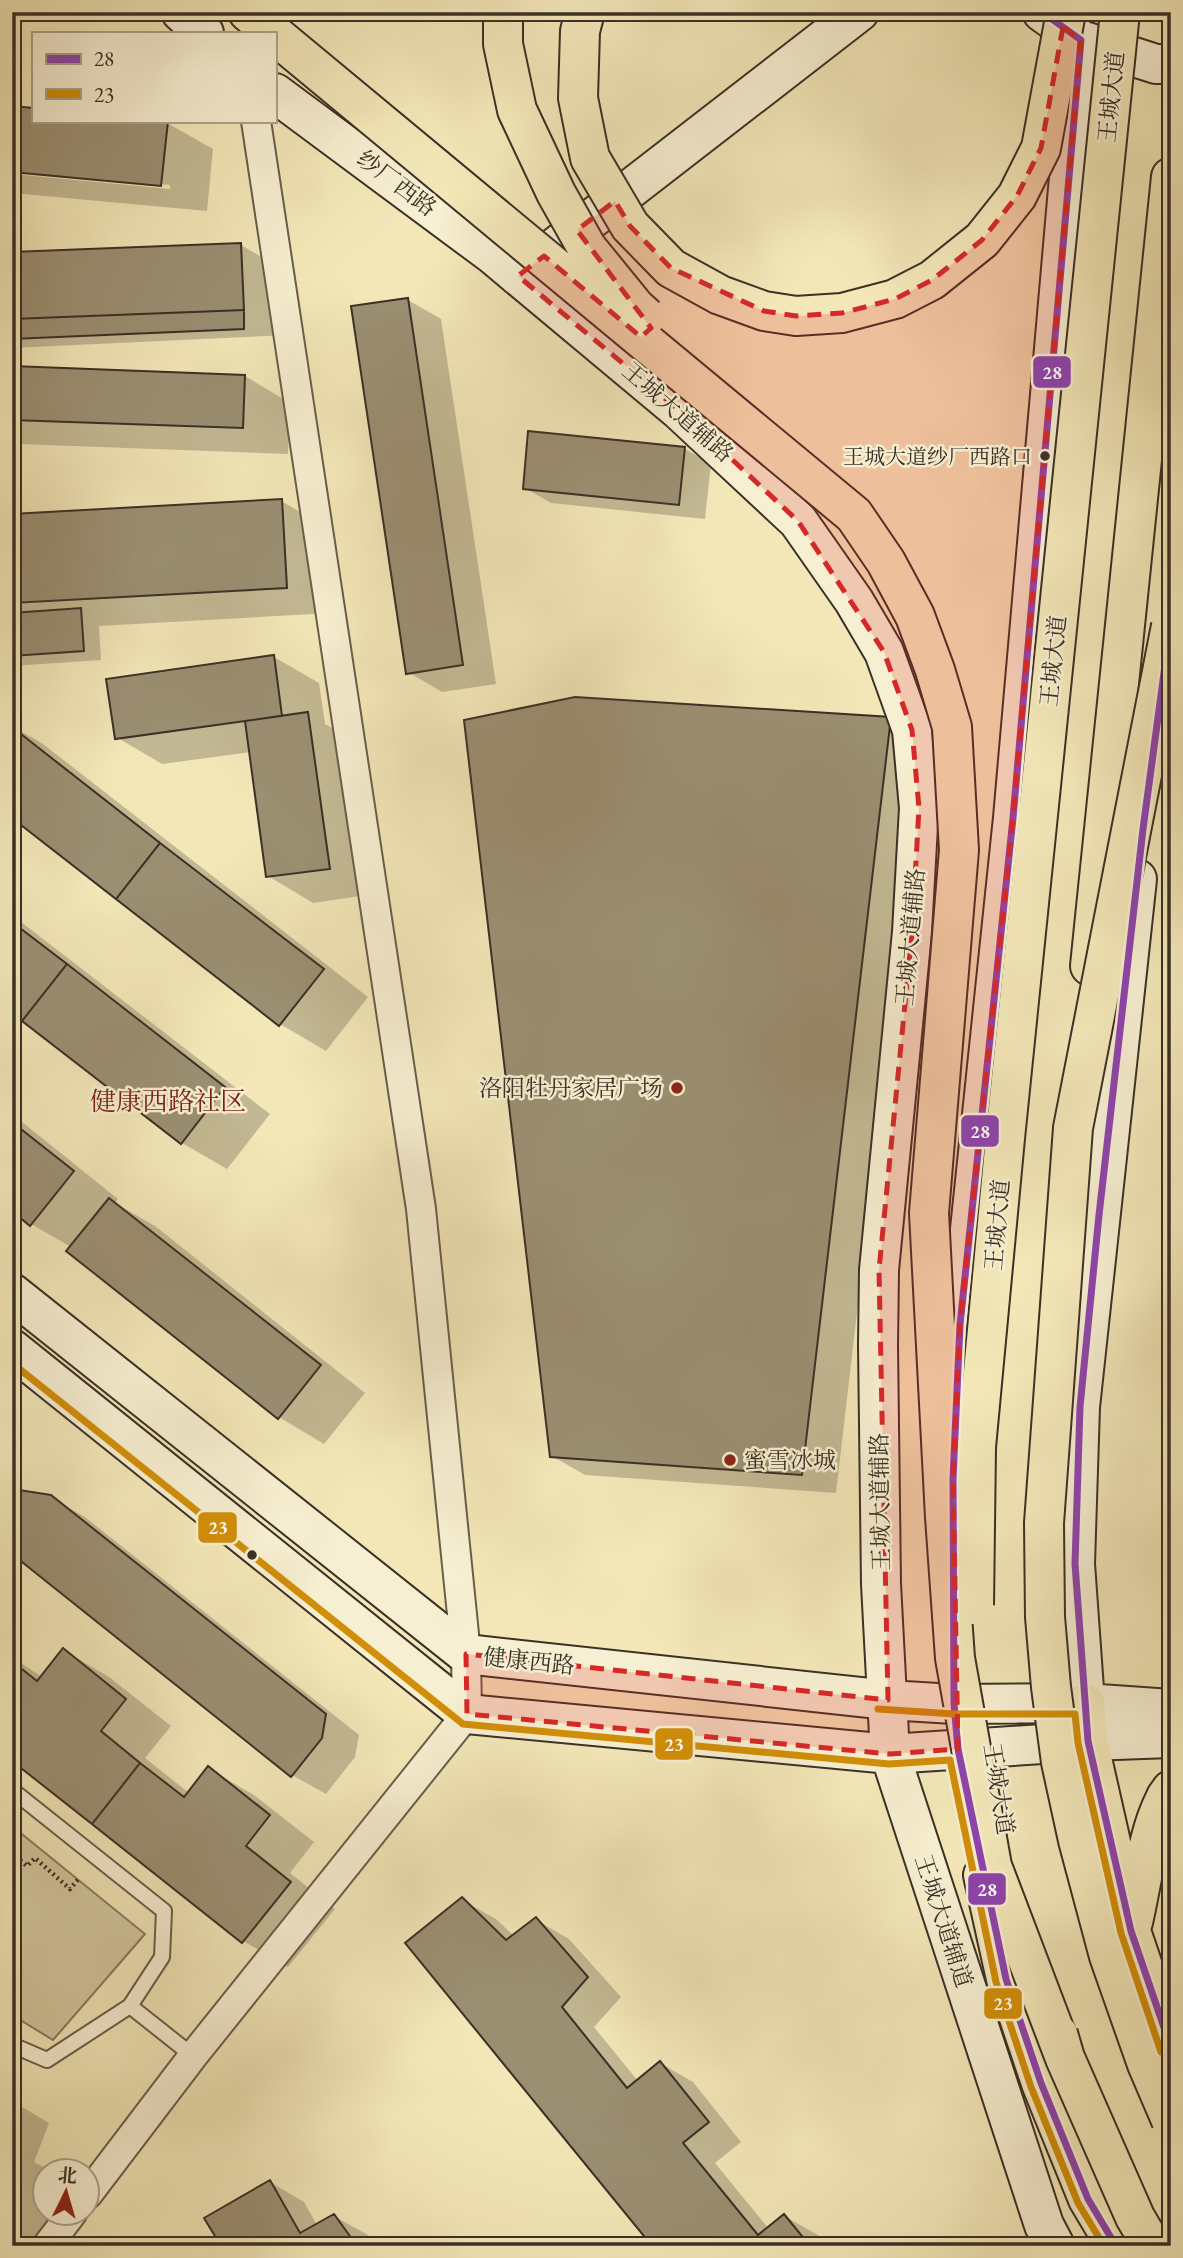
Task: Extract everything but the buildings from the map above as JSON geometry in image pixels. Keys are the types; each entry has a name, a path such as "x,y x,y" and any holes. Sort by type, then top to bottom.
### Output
{"main road":[{"path":"181,12 203,32"},
{"path":"248,12 272,32"},
{"path":"503,12 503,44 517,110 555,193 587,248 635,307 752,408 817,471 854,515 886,562 915,615 935,670 951,727 959,850 929,1213 955,1658 992,1866 1065,2058 1125,2246"},
{"path":"585,12 580,31 578,98 590,158 630,226 671,268 710,290 764,311 796,316 842,313 895,299 932,280 982,240 1017,196 1041,148 1073,26"},
{"path":"518,276 859,12"},
{"path":"1042,12 1156,64 1171,64"},
{"name":"王城大道","path":"1120,12 1004,1138 976,1447 974,1610 978,1660 1012,1867 1065,2058 1135,2217 1152,2246"},
{"path":"1073,26 1013,818 960,1325 953,1479 954,1704 958,1749 1006,1979 1041,2083 1088,2199 1116,2246"},
{"path":"276,36 854,515"},
{"name":"纱厂西路","path":"276,94 518,276"},
{"path":"1171,177 1073,1128 1044,1523 1045,1618 1061,1762 1108,1956 1147,2064 1171,2120"},
{"name":"王城大道辅路","path":"518,276 680,411 798,521 854,601 884,652 912,730 919,808 912,932 879,1270 881,1584 890,1754"},
{"path":"1073,1128 1171,327"},
{"path":"1171,619 1143,828 1099,1215 1080,1407 1075,1564 1088,1741 1131,1931 1171,2049"},
{"path":"1073,1128 1171,626"},
{"name":"健康西路","path":"12,1293 466,1654 888,1700 954,1704 1085,1703 1171,1709"},
{"path":"12,1349 467,1714 890,1754 1171,1738"},
{"name":"王城大道辅道","path":"890,1754 1044,2225 1055,2246"},
{"path":"1131,1931 1154,1829 1168,1793"},
{"path":"1168,1793 1171,1857"}],"street":[{"path":"102,2176 467,1714 466,1654 421,1209 256,122"},
{"path":"47,2246 63,2226"}],"lane":[{"path":"12,1790 164,1911 162,1957 130,2006 47,2060 12,2045"},
{"path":"130,2006 194,2056"}],"path":[{"path":"12,1853 27,1866 35,1858 70,1889 97,1858"}],"highlighted area":[{"path":"1063,27 1081,40 1013,818 960,1325 953,1479 958,1749 890,1754 467,1714 466,1654 888,1700 879,1270 912,932 919,808 912,730 884,652 798,521 680,411 518,276 544,256 641,337 651,328 577,230 615,201 630,226 671,268 764,311 796,316 842,313 895,299 932,280 982,240 1017,196 1041,148"}],"shaded area":[{"path":"12,1826 145,1934 53,2040 12,2015"}],"transit line":[{"name":"28","path":"1042,12 1081,40 1013,818 960,1325 953,1479 954,1704 958,1749 1006,1979 1041,2083 1088,2199 1116,2246"},
{"name":"28","path":"1171,621 1143,829 1099,1215 1080,1407 1075,1564 1088,1741 1131,1931 1171,2048"},
{"name":"23","path":"12,1363 463,1724 889,1764 950,1760 996,1982 1031,2087 1078,2203 1104,2246"},
{"name":"23","path":"878,1709 954,1714 1075,1714 1078,1743 1121,1933 1161,2052"}],"place":[{"name":"王城大道纱厂西路口","path":"1045,456"},
{"name":"洛阳牡丹家居广场","path":"677,1088"},
{"name":"蜜雪冰城","path":"730,1460"}],"district":[{"name":"健康西路社区","path":"168,1101"}]}
